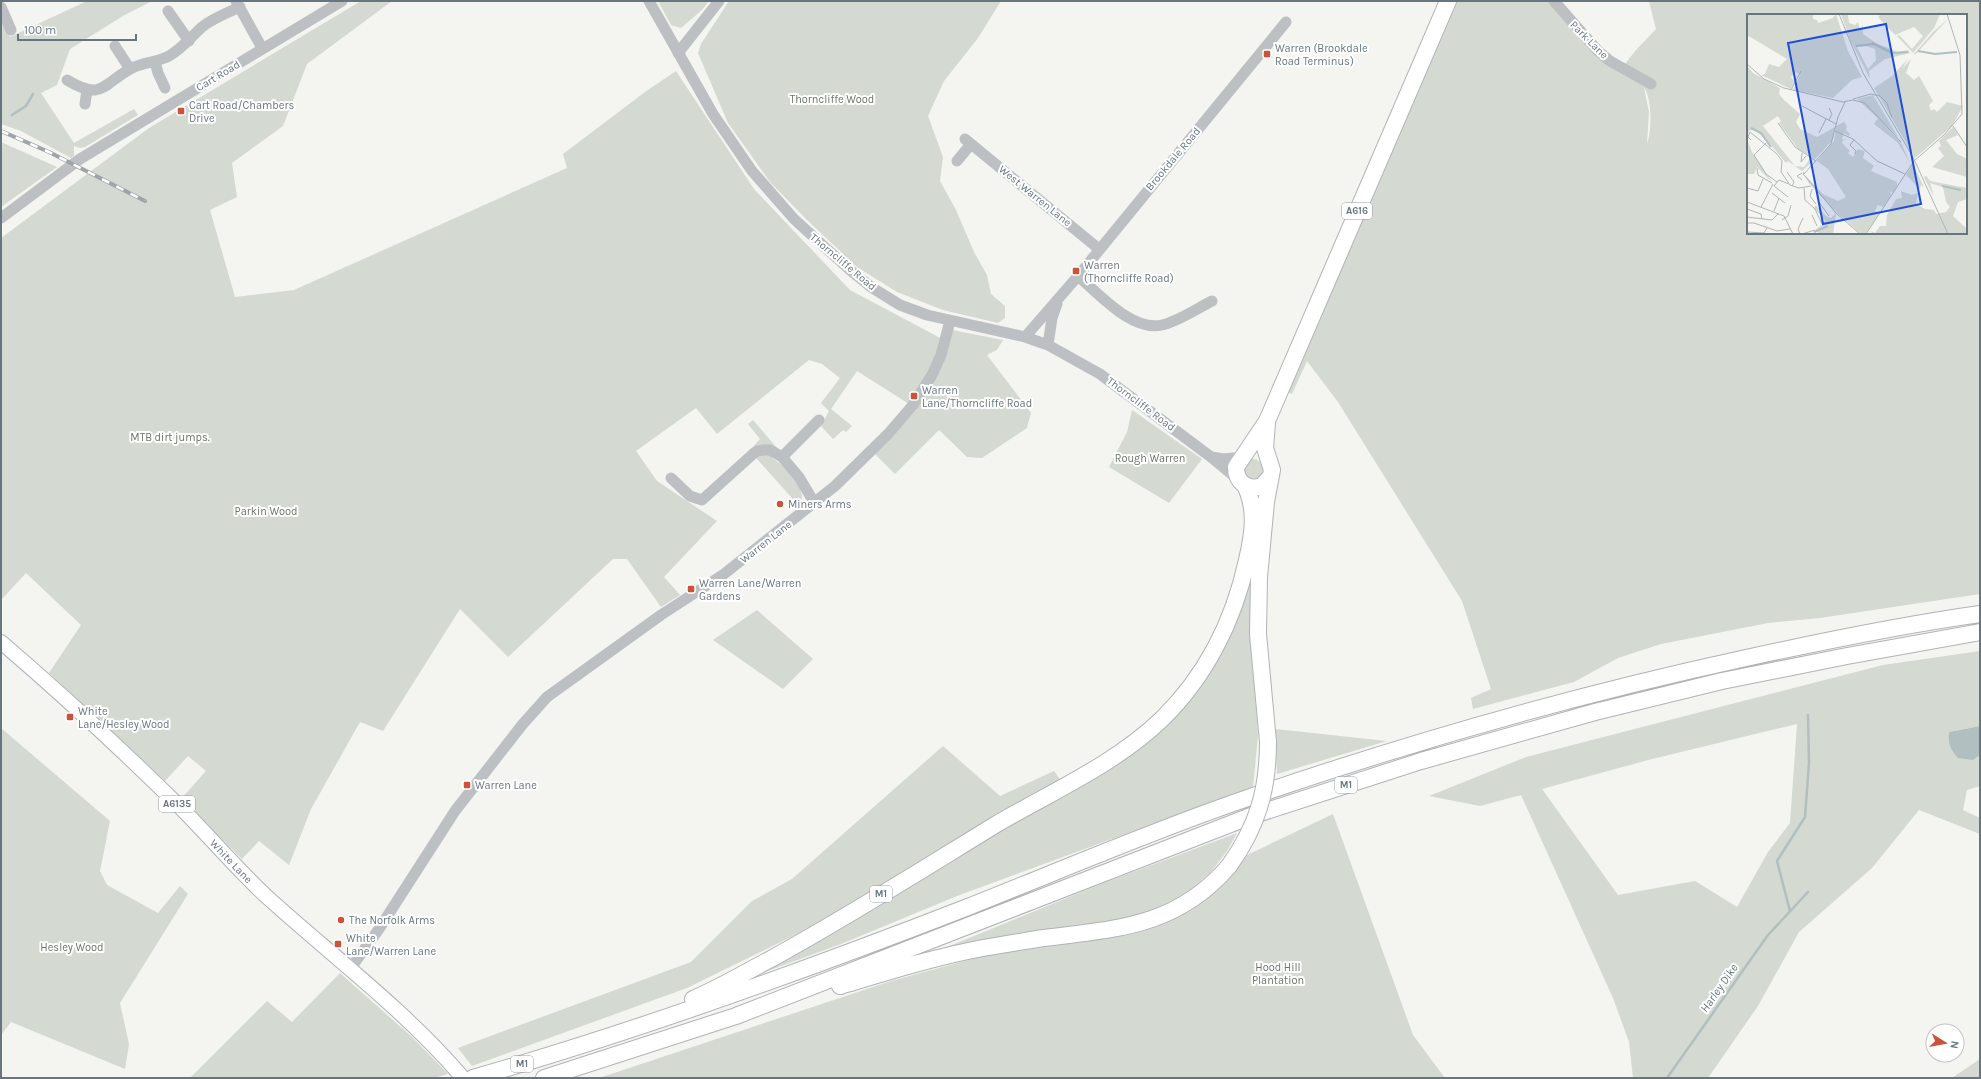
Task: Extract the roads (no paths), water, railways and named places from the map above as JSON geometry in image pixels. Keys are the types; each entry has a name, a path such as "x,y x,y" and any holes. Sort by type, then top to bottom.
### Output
{"highway":[{"name":"A616","path":"1242,483 1237,474 1236,467 1267,421 1448,1"},
{"name":"A616","path":"1267,421 1265,441 1268,458 1271,464 1271,476"},
{"path":"1243,456 1256,452 1268,458"},
{"path":"1242,483 1251,488 1262,486 1271,476"},
{"name":"M1","path":"544,1078 736,1016 935,959 995,946 1121,929 1143,923 1178,908 1218,879 1229,866 1247,838 1262,802 1267,772 1268,742 1258,634 1258,612 1259,576 1266,502 1271,476"},
{"name":"M1","path":"571,1048 703,995 810,937 998,824 1109,760 1160,720 1184,695 1200,672 1220,639 1236,601 1245,570 1253,527 1251,502 1242,483"},
{"name":"M1","path":"473,1078 671,1016 810,967 972,905 1114,848 1239,801 1390,750 1543,706 1689,670 1825,641 1980,614"},
{"name":"M1","path":"736,1016 1251,816 1414,764 1594,712 1722,681 1847,656 1980,632"}],"main road":[{"name":"White Lane","path":"1,642 66,698 180,807 266,895 350,969 443,1055 463,1078"}],"street":[{"name":"Cart Road","path":"1,218 80,159 342,1"},
{"name":"Thorncliffe Road","path":"649,1 713,114 752,171 794,219 871,287 900,305 927,315 950,322 1025,337 1048,345 1100,374 1211,457 1242,483"},
{"path":"678,53 719,1"},
{"name":"Park Lane","path":"1554,1 1598,51 1610,61 1651,84"},
{"path":"67,80 87,90 108,85 130,69 155,62 170,55 189,41 209,22 238,4 262,48"},
{"path":"1,7 11,30"},
{"path":"168,11 189,41"},
{"name":"Brookdale Road","path":"1025,337 1078,276 1286,22"},
{"path":"115,46 130,69"},
{"path":"155,62 158,73 166,88"},
{"path":"85,104 87,90"},
{"name":"West Warren Lane","path":"957,161 968,141 1099,249"},
{"path":"1078,276 1108,302 1135,322 1143,325 1163,325 1212,302"},
{"name":"Brookdale Road","path":"1048,345 1052,318 1060,296"},
{"name":"Warren Lane","path":"350,969 379,929 455,811 522,725 547,697 563,684 661,615 724,574 829,492 883,439 913,405 932,375 950,322"},
{"path":"782,457 819,420"},
{"path":"671,478 690,496 702,500 757,451 770,450 782,457 799,477 815,504"},
{"path":"1211,457 1224,459 1243,456"}],"waterway":[{"path":"12,115 26,106 33,94"},
{"name":"Harley Dike","path":"1790,911 1777,861 1805,817 1809,763 1808,715"},
{"name":"Harley Dike","path":"1667,1078 1768,935 1808,892"}],"railway":[{"path":"1,131 49,152 145,201"}],"place":[{"name":"Warren (Brookdale Road Terminus)","path":"1267,54"},
{"name":"Cart Road/Chambers Drive","path":"181,111"},
{"name":"Warren (Thorncliffe Road)","path":"1076,271"},
{"name":"Warren Lane/Thorncliffe Road","path":"914,396"},
{"name":"Miners Arms","path":"780,504"},
{"name":"Warren Lane/Warren Gardens","path":"691,589"},
{"name":"White Lane/Hesley Wood","path":"70,717"},
{"name":"Warren Lane","path":"467,785"},
{"name":"The Norfolk Arms","path":"341,920"},
{"name":"White Lane/Warren Lane","path":"338,944"}],"park label":[{"name":"Thorncliffe Wood","path":"832,99"},
{"name":"MTB dirt jumps.","path":"170,437"},
{"name":"Rough Warren","path":"1150,458"},
{"name":"Parkin Wood","path":"266,511"},
{"name":"Hesley Wood","path":"72,947"},
{"name":"Hood Hill Plantation","path":"1278,973"}]}
